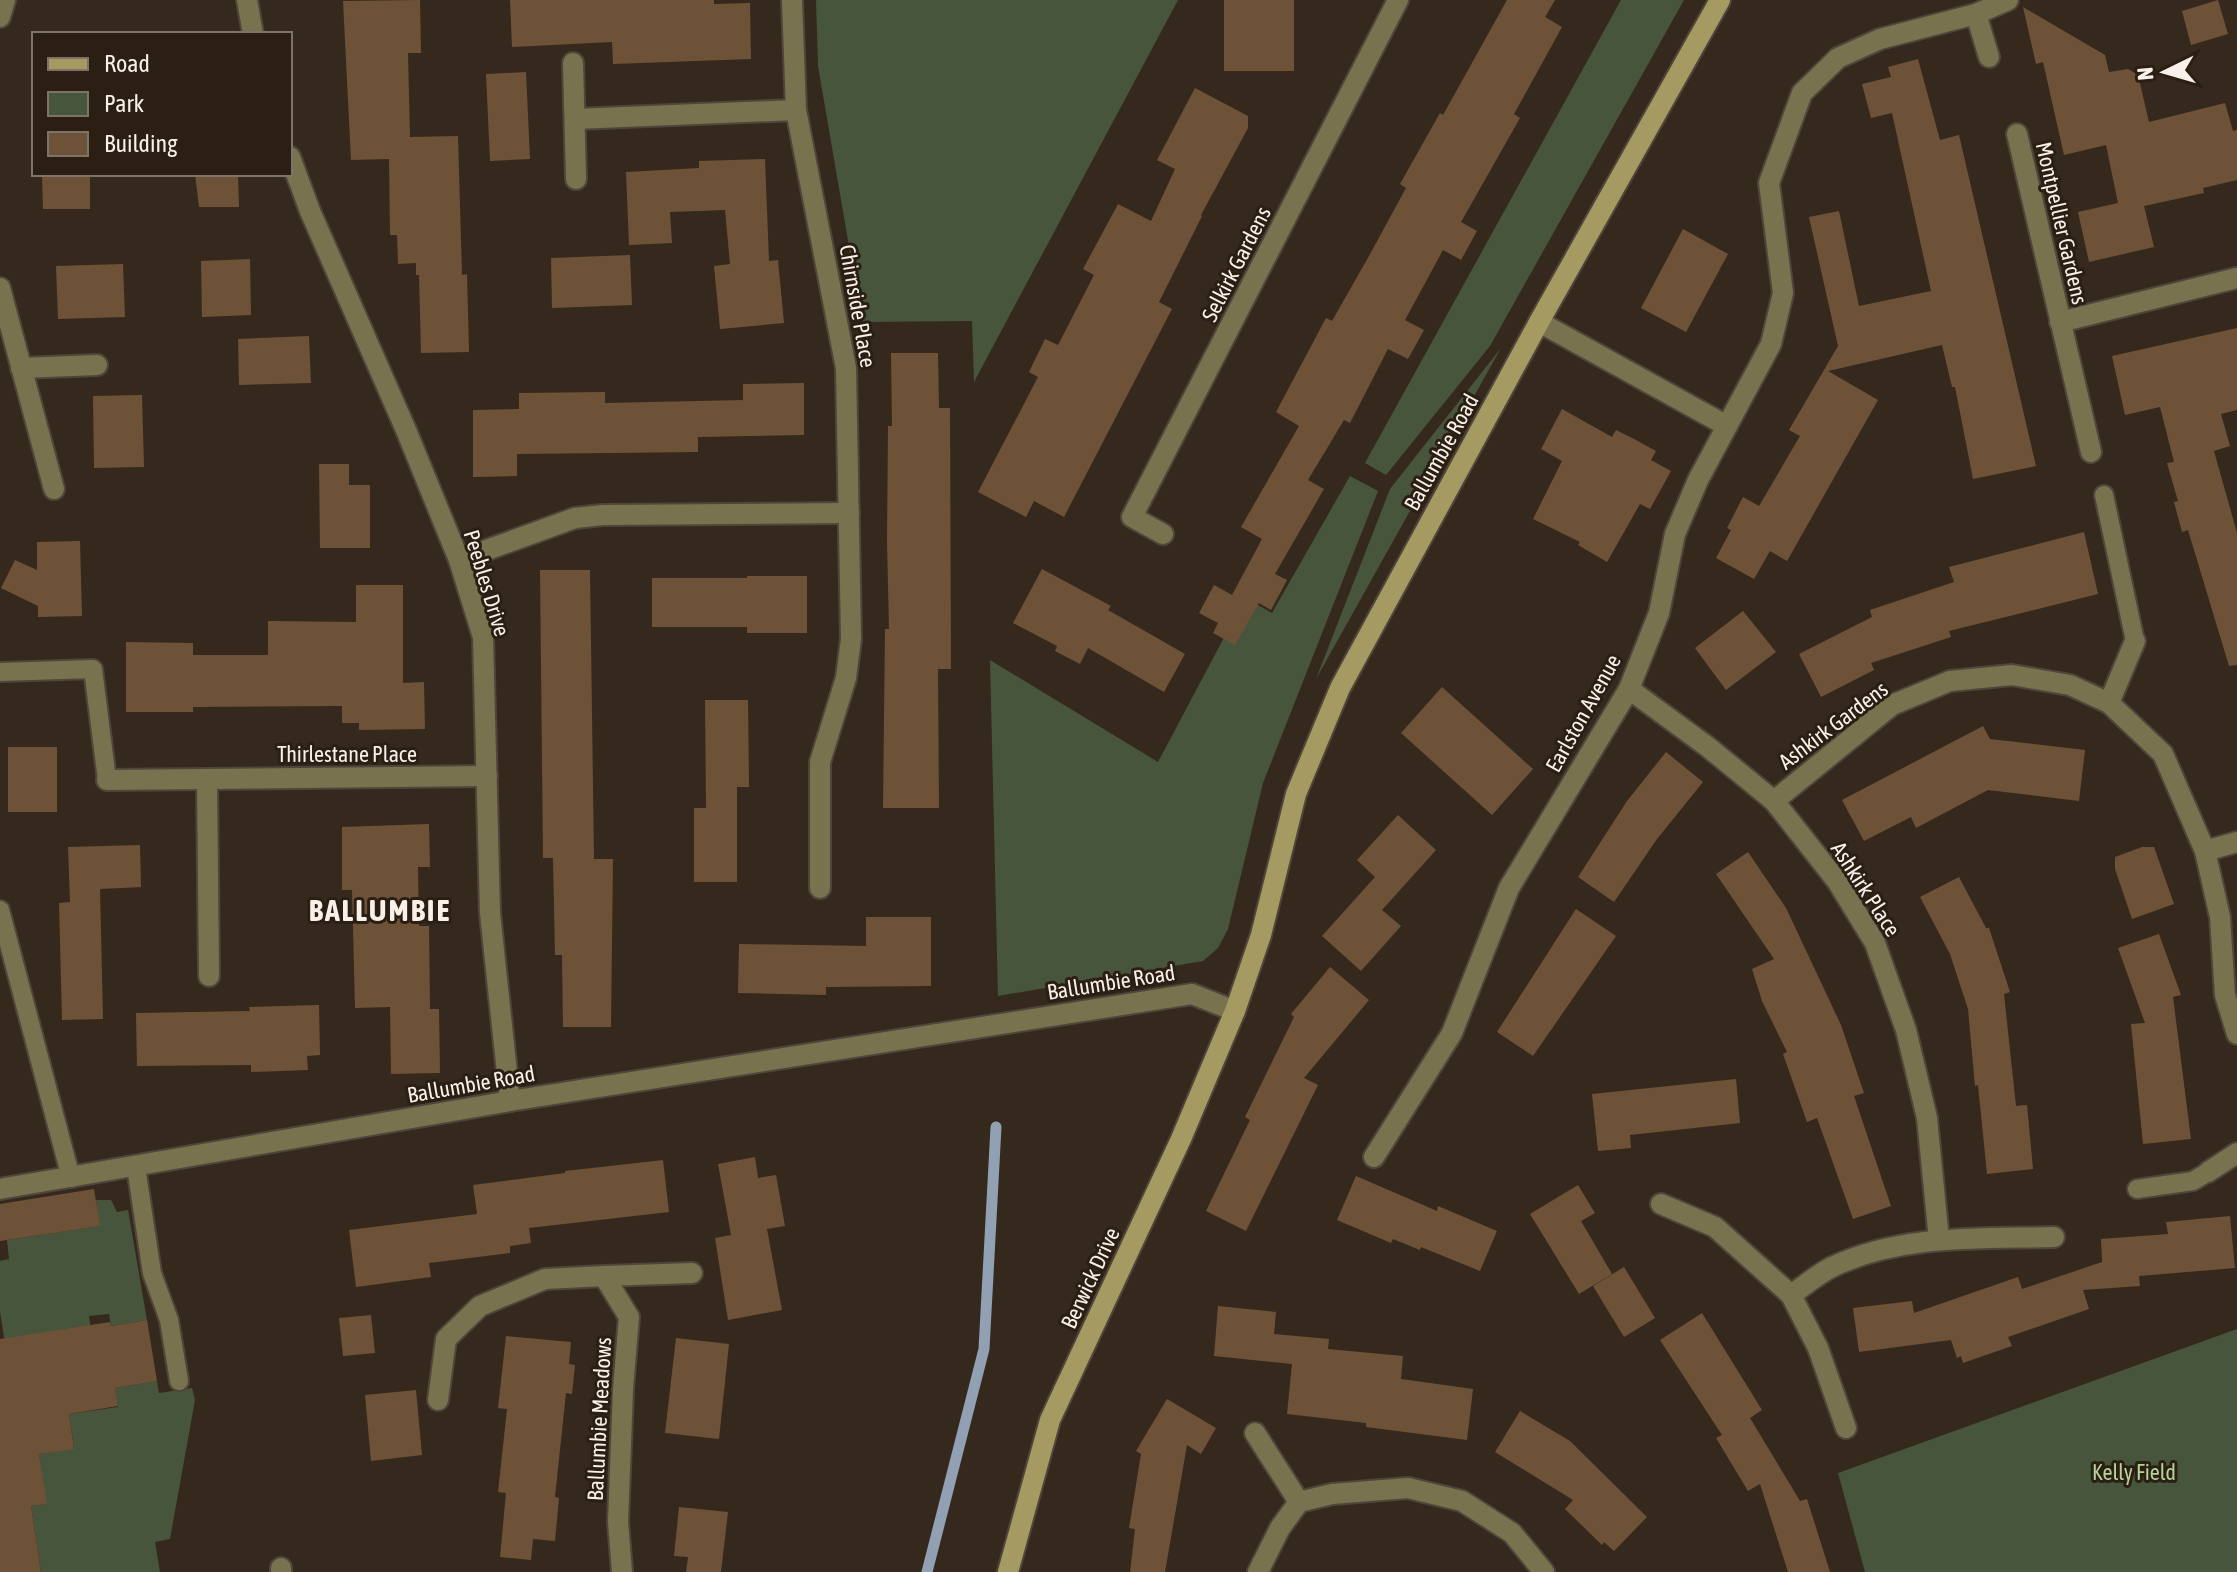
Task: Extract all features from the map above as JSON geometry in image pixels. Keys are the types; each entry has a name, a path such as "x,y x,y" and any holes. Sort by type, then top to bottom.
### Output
{"street":[{"path":"0,17 5,0"},
{"path":"247,0 253,32"},
{"name":"Chirnside Place","path":"792,0 796,110 846,368 851,639 846,678 820,762 820,888"},
{"name":"Selkirk Gardens","path":"1163,534 1132,517 1398,0"},
{"name":"Ballumbie Road","path":"0,1189 510,1101 1192,994 1235,1011 1261,935 1296,794 1340,688 1539,322 1720,0"},
{"name":"Earlston Avenue","path":"1374,1157 1452,1033 1509,888 1629,689 1659,613 1675,534 1698,480 1771,344 1783,293 1769,183 1802,93 1838,58 1880,39 1976,14 2008,0"},
{"path":"1976,14 1989,57"},
{"path":"573,63 576,179"},
{"path":"575,119 796,110"},
{"name":"Montpellier Gardens","path":"2017,134 2091,452"},
{"name":"Peebles Drive","path":"292,162 459,560 483,637 490,913 510,1101"},
{"name":"Montpellier Gardens","path":"2060,322 2237,278"},
{"path":"0,288 54,489"},
{"path":"1539,322 1727,426"},
{"path":"21,368 97,365"},
{"path":"459,560 575,518 603,515 849,513"},
{"path":"2109,703 2135,641"},
{"name":"Ashkirk Gardens","path":"1774,801 1892,705 1950,681 2012,675 2070,685 2109,703 2163,754 2205,851 2220,917 2225,995 2237,1034"},
{"name":"Ashkirk Place","path":"1629,689 1774,801 1837,881 1875,943 1906,1030 1927,1118 1939,1240"},
{"name":"Thirlestane Place","path":"107,780 487,776"},
{"path":"207,779 209,976"},
{"path":"2205,851 2237,842"},
{"name":"Berwick Drive","path":"1008,1572 1050,1420 1181,1139 1235,1011"},
{"path":"2208,1172 2237,1153"},
{"path":"1661,1204 1715,1227 1791,1295 1818,1348 1846,1428"},
{"path":"1791,1295 1832,1267 1882,1249 1939,1240 2054,1237"},
{"path":"438,1400 446,1339 480,1306 545,1279 692,1273"},
{"name":"Ballumbie Meadows","path":"604,1276 629,1317 619,1507 622,1572"},
{"path":"1255,1433 1299,1502"},
{"path":"1258,1572 1280,1528 1299,1502 1332,1494 1408,1488 1462,1501 1512,1533 1544,1572"}],"lane":[{"path":"2104,495 2135,641"},
{"name":"Thirlestane Place","path":"0,672 93,669 107,780"},
{"path":"0,910 71,1178"},
{"path":"136,1167 152,1273 169,1320 179,1381"},
{"path":"2137,1189 2193,1181 2208,1172"}],"green space":[{"path":"816,0 1178,0 974,382 972,321 862,322 818,66"},
{"path":"1621,0 1684,0 1490,346 1386,475 1365,463"},
{"path":"1501,348 1316,679 1390,489"},
{"path":"1350,476 1378,491 1263,783 1228,929 1218,948 1203,961 998,996 990,660 1158,762 1245,598 1272,613"},
{"path":"96,1200 111,1200 117,1212 128,1210 147,1320 111,1326 109,1314 89,1316 91,1330 5,1344 0,1311 0,1261 9,1259 7,1240 99,1226"},
{"name":"Kelly Field","path":"2237,1329 2237,1572 1865,1572 1838,1473"},
{"path":"157,1381 159,1393 192,1388 195,1400 170,1539 155,1542 160,1572 41,1572 31,1506 46,1504 39,1454 74,1448 69,1414 118,1407 115,1388"}],"building":[{"path":"420,0 421,53 408,53 410,137 458,136 462,275 467,274 469,352 421,353 416,263 398,264 397,235 390,235 389,159 351,160 343,1"},
{"path":"510,0 714,0 714,4 750,3 751,59 613,64 612,42 512,47"},
{"path":"1224,0 1294,0 1294,71 1224,71"},
{"path":"1507,0 1555,0 1545,17 1562,27 1514,114 1520,118 1461,222 1477,231 1461,260 1443,250 1405,320 1424,330 1408,359 1388,349 1350,423 1344,420 1308,480 1324,489 1275,574 1287,580 1271,610 1259,603 1235,645 1213,633 1218,623 1199,613 1214,585 1232,595 1262,539 1241,527 1299,426 1276,412 1326,318 1332,321 1369,256 1406,188 1400,184 1440,113 1443,115"},
{"path":"2218,0 2228,34 2191,45 2182,11"},
{"path":"2023,7 2105,55 2109,72 2128,69 2138,75 2149,122 2225,103 2233,131 2237,130 2237,180 2203,188 2204,193 2144,206 2154,247 2089,262 2078,212 2118,203 2106,145 2064,155 2043,62 2036,64"},
{"path":"1918,59 1940,140 1959,135 2036,466 1973,479 1955,387 1952,387 1942,345 1828,371 1878,400 1787,561 1770,551 1754,579 1716,558 1743,497 1759,506 1800,436 1789,430 1838,346 1809,217 1839,211 1859,306 1931,291 1892,113 1871,118 1862,84 1891,77 1888,67"},
{"path":"526,72 530,159 490,161 486,74"},
{"path":"1195,88 1248,116 1248,128 1159,302 1172,309 1064,517 1034,501 1026,517 978,492 1038,377 1029,372 1045,339 1058,345 1094,275 1083,269 1118,204 1151,221 1175,169 1157,160"},
{"path":"765,159 769,261 778,260 784,323 720,329 714,266 730,264 725,210 670,212 672,243 629,245 626,172 699,168 699,161"},
{"path":"42,176 90,176 90,209 43,209"},
{"path":"195,176 238,176 239,207 199,207"},
{"path":"1683,229 1728,254 1686,332 1641,308"},
{"path":"630,255 632,305 552,308 551,258"},
{"path":"250,259 251,315 202,317 201,261"},
{"path":"123,264 125,317 58,319 56,266"},
{"path":"2237,328 2237,410 2221,414 2230,446 2214,451 2237,533 2237,665 2229,666 2188,530 2182,532 2174,502 2178,501 2167,463 2174,462 2160,407 2125,415 2112,356"},
{"path":"309,336 311,383 239,385 238,339"},
{"path":"891,353 938,353 939,408 950,408 951,669 938,669 939,808 883,808 885,629 889,629 887,541 888,426 892,426"},
{"path":"804,383 804,435 698,437 698,452 517,454 517,476 473,477 473,410 519,409 519,393 605,392 605,403 743,400 743,384"},
{"path":"142,395 144,467 94,468 93,396"},
{"path":"1562,409 1612,437 1616,430 1656,451 1651,460 1671,471 1650,509 1640,504 1607,562 1578,545 1580,542 1533,519 1562,461 1541,449"},
{"path":"319,464 349,464 349,485 370,485 370,548 320,548"},
{"path":"2084,532 2098,594 1949,631 1951,637 1871,663 1874,670 1821,697 1799,654 1872,617 1870,610 1954,582 1949,567"},
{"path":"80,541 82,616 38,617 38,606 1,588 15,560 37,570 37,542"},
{"path":"1042,569 1111,606 1108,610 1185,654 1164,692 1088,648 1080,664 1055,651 1057,646 1013,623"},
{"path":"540,570 590,570 594,859 613,859 611,1027 563,1027 562,955 555,955 553,858 543,858"},
{"path":"807,576 807,633 747,633 747,627 652,627 652,578"},
{"path":"356,585 403,585 403,683 424,682 425,729 359,730 359,723 342,723 342,706 193,707 193,712 126,712 126,642 193,643 193,655 268,655 268,621 356,622"},
{"path":"1743,611 1776,652 1726,690 1695,648"},
{"path":"1442,687 1533,769 1492,815 1401,733"},
{"path":"705,700 748,700 749,787 737,787 737,882 694,882 694,808 706,808"},
{"path":"1983,726 1990,739 2085,750 2079,801 1988,790 1916,828 1911,817 1864,841 1842,800"},
{"path":"8,747 57,747 57,812 8,812"},
{"path":"1666,752 1703,782 1657,839 1614,902 1578,877 1627,801"},
{"path":"1398,815 1436,850 1382,910 1401,926 1361,971 1322,936 1375,877 1357,860"},
{"path":"429,824 430,867 418,867 419,926 429,926 430,1009 439,1009 440,1073 391,1074 390,1007 355,1008 352,890 342,890 342,827"},
{"path":"140,845 141,887 100,889 103,1019 62,1020 59,903 70,902 68,847"},
{"path":"2142,847 2154,847 2174,904 2132,919 2115,869 2115,857"},
{"path":"1748,852 1786,908 1841,1025 1864,1093 1854,1096 1891,1206 1853,1219 1817,1118 1807,1122 1783,1054 1787,1052 1762,1001 1752,969 1774,959 1716,874"},
{"path":"1959,877 1986,928 1989,928 2010,992 2004,994 2016,1106 2027,1105 2033,1169 1987,1174 1968,1009 1950,954 1920,897"},
{"path":"1576,909 1616,936 1533,1056 1497,1032"},
{"path":"866,917 931,917 931,986 826,987 826,995 738,993 739,944 866,946"},
{"path":"2159,934 2181,995 2173,997 2191,1139 2143,1144 2131,1024 2145,1023 2118,948"},
{"path":"1330,967 1369,1000 1304,1078 1318,1085 1246,1231 1206,1211 1250,1120 1245,1117 1294,1017 1291,1014"},
{"path":"319,1005 320,1055 307,1056 308,1070 251,1072 251,1065 137,1066 136,1013 250,1011 249,1007"},
{"path":"1736,1079 1740,1123 1630,1135 1631,1148 1598,1151 1592,1094"},
{"path":"755,1157 758,1178 776,1175 785,1226 767,1229 782,1310 728,1320 715,1238 731,1235 718,1164"},
{"path":"663,1160 669,1212 529,1228 531,1243 510,1246 510,1253 429,1263 431,1277 356,1287 349,1230 477,1214 473,1185"},
{"path":"1356,1176 1437,1211 1438,1206 1497,1231 1480,1271 1421,1247 1420,1250 1393,1239 1391,1243 1337,1220"},
{"path":"1578,1185 1595,1213 1581,1221 1612,1274 1579,1294 1530,1214"},
{"path":"94,1189 100,1226 0,1241 0,1204"},
{"path":"2230,1216 2235,1268 2139,1276 2140,1286 2083,1290 2089,1309 2008,1337 2012,1346 1963,1363 1961,1356 1957,1358 1951,1340 1859,1352 1853,1308 1912,1301 1914,1313 2018,1277 2022,1289 2102,1262 2101,1239 2168,1234 2166,1222"},
{"path":"1624,1267 1655,1318 1624,1337 1593,1286"},
{"path":"1218,1306 1276,1312 1274,1334 1329,1339 1328,1349 1403,1356 1401,1379 1473,1389 1467,1440 1287,1414 1292,1364 1214,1356"},
{"path":"1702,1313 1762,1410 1750,1418 1800,1501 1807,1499 1830,1572 1788,1572 1760,1484 1748,1491 1716,1438 1722,1435 1660,1340"},
{"path":"371,1315 375,1353 343,1356 339,1318"},
{"path":"147,1320 157,1381 115,1388 118,1406 69,1414 74,1449 39,1454 47,1504 31,1506 41,1572 0,1572 0,1339 110,1322 111,1326"},
{"path":"506,1336 571,1342 569,1364 575,1365 572,1394 566,1393 555,1497 559,1498 555,1541 533,1539 531,1560 500,1557 506,1493 498,1492 507,1409 498,1408"},
{"path":"676,1338 729,1344 719,1439 665,1433"},
{"path":"416,1390 422,1455 371,1461 365,1395"},
{"path":"1167,1399 1216,1428 1201,1454 1187,1445 1165,1572 1130,1572 1135,1529 1129,1528 1141,1454 1136,1451"},
{"path":"1520,1411 1570,1441 1647,1517 1614,1551 1604,1542 1602,1545 1565,1509 1573,1500 1495,1452"},
{"path":"679,1507 728,1512 721,1572 686,1572 688,1557 674,1556"}],"waterway":[{"path":"927,1572 984,1349 996,1127"}],"district":[{"name":"BALLUMBIE","path":"380,910"}]}
